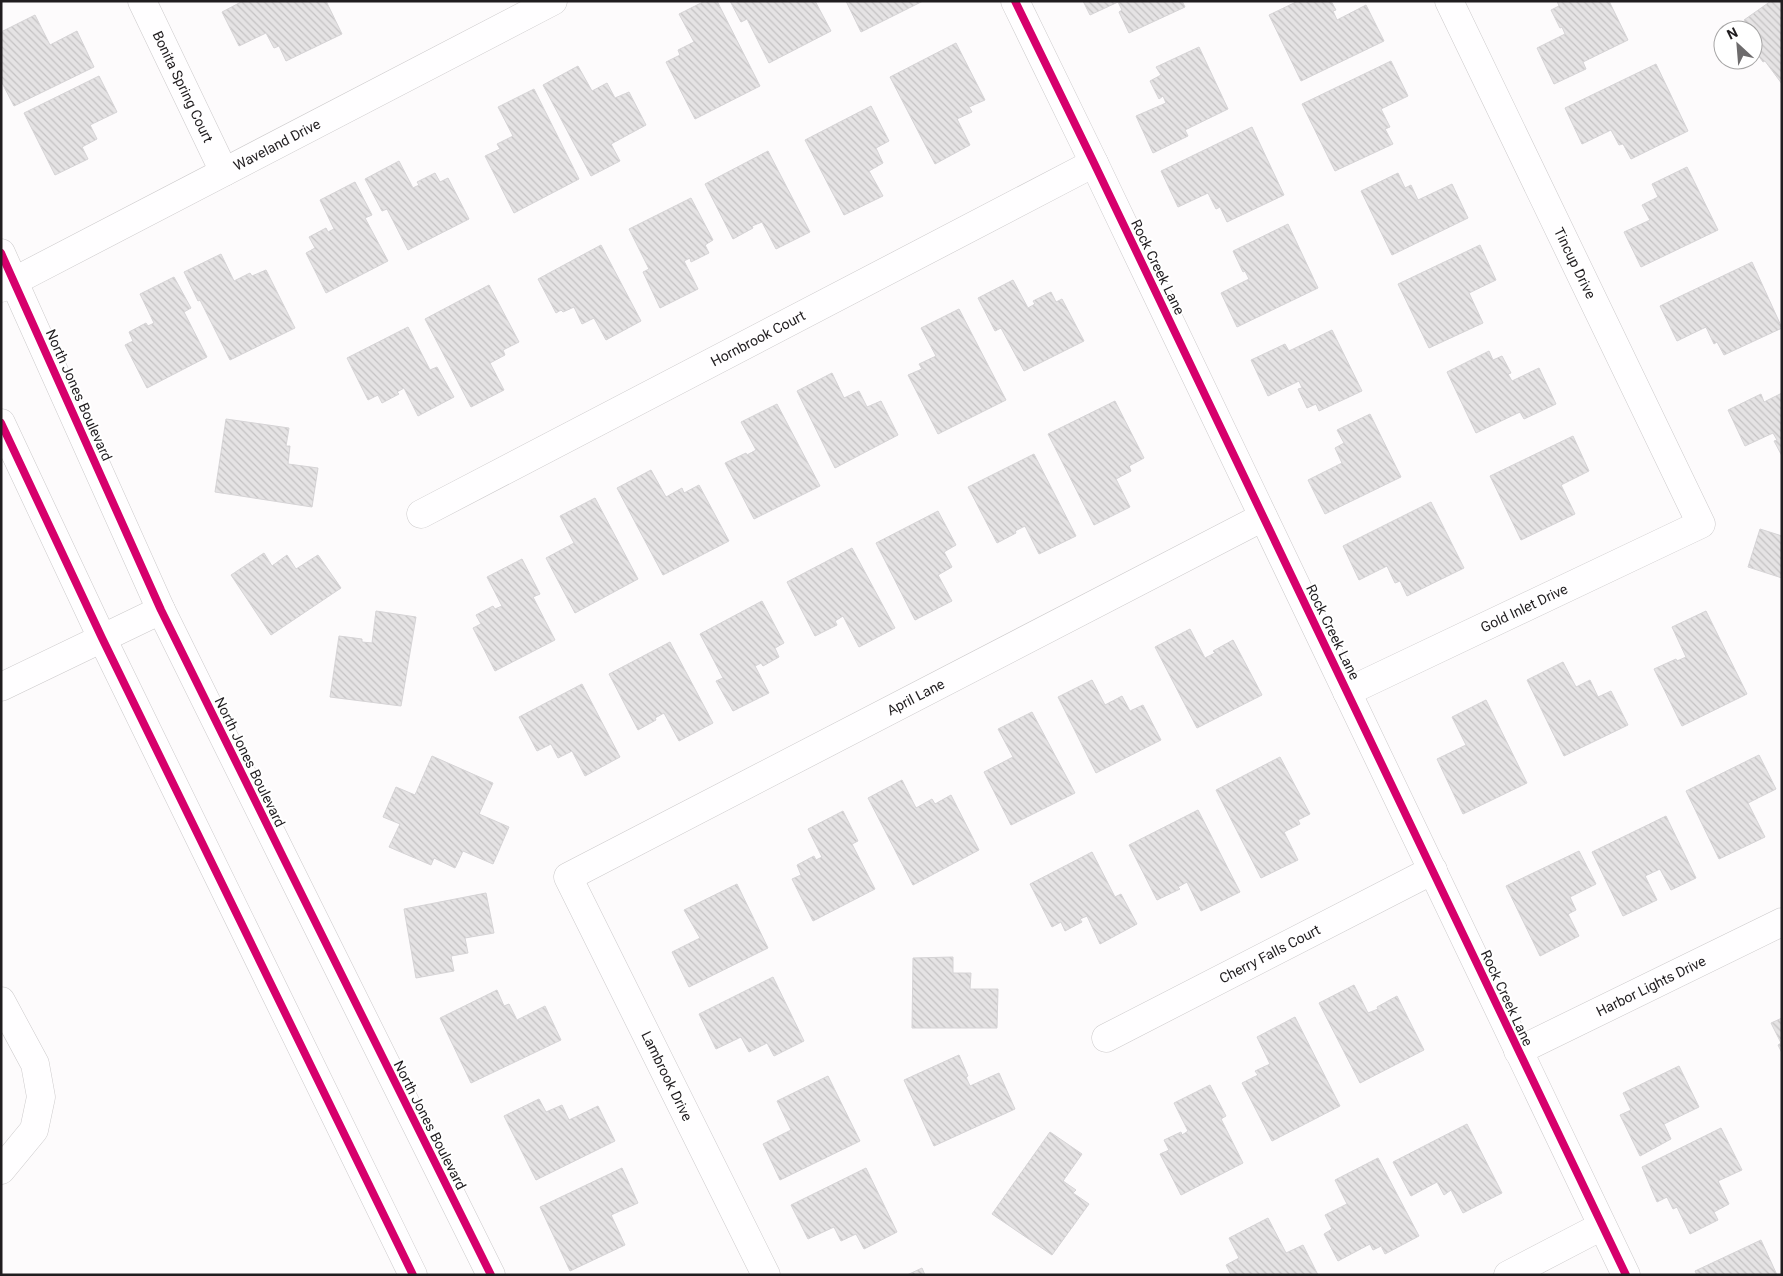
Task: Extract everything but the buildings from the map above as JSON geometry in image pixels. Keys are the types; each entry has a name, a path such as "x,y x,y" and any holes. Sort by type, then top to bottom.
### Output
{"street":[{"name":"Bonita Spring Court","path":"142,1 224,172"},
{"name":"Waveland Drive","path":"8,284 553,1"},
{"name":"Rock Creek Lane","path":"1015,1 1626,1275"},
{"name":"Tincup Drive","path":"1449,1 1701,524"},
{"name":"Hornbrook Court","path":"421,514 1094,164"},
{"name":"North Jones Boulevard","path":"1,253 8,284 161,610 491,1275"},
{"path":"1,423 102,638 413,1275"},
{"name":"April Lane","path":"568,877 1263,517"},
{"name":"Gold Inlet Drive","path":"1347,692 1701,524"},
{"path":"1,687 161,610"},
{"name":"Cherry Falls Court","path":"1106,1038 1432,870"},
{"name":"Lambrook Drive","path":"568,877 766,1275"},
{"name":"Harbor Lights Drive","path":"1518,1051 1782,922"},
{"path":"1,1001 35,1064 41,1097 34,1130 1,1170"},
{"path":"1508,1275 1602,1226"}],"cycle path":[{"path":"1015,1 1626,1275"},
{"path":"1,253 161,610 491,1275"},
{"path":"1,423 102,638 413,1275"}]}
